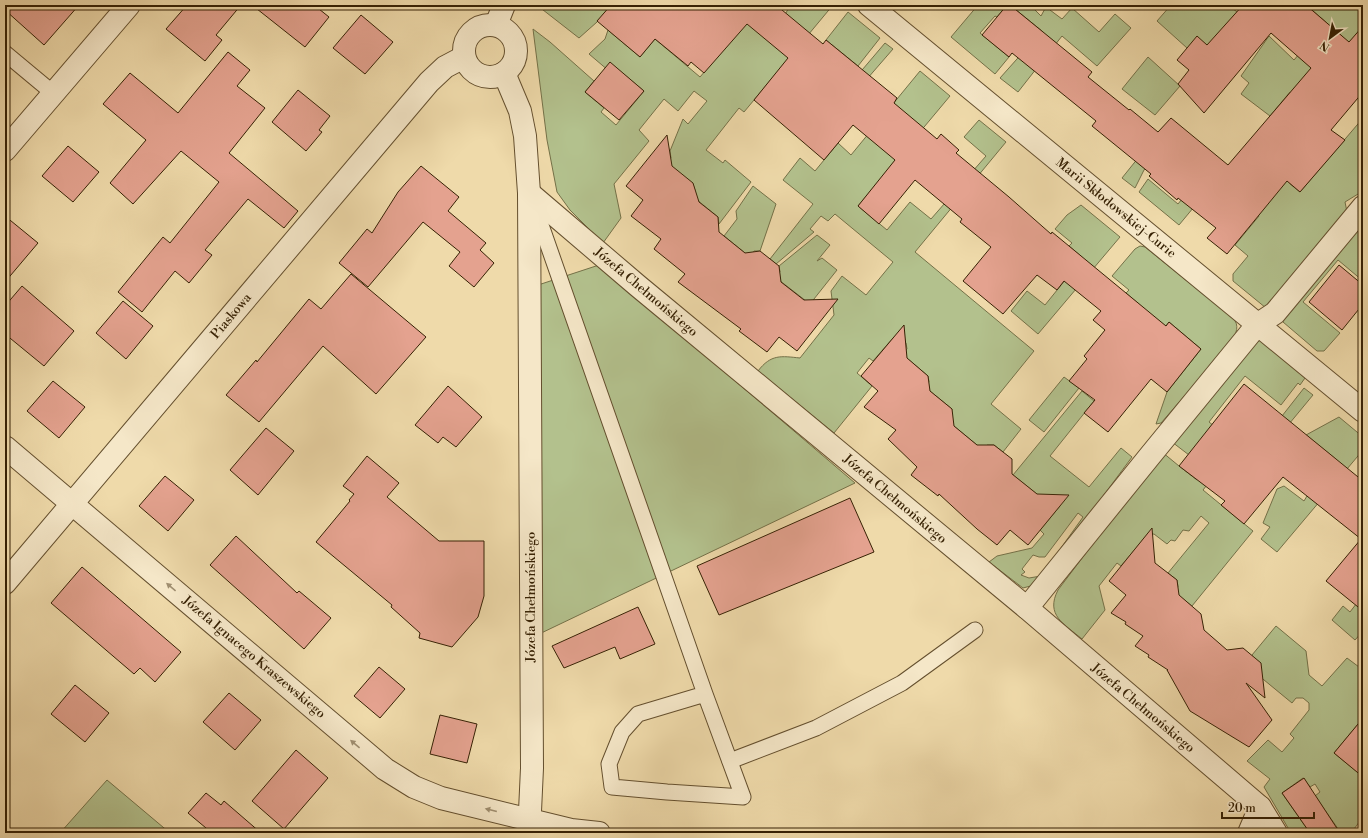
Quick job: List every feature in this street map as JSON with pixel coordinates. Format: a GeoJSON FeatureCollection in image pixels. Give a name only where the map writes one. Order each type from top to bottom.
{"type":"FeatureCollection","features":[{"type":"Feature","properties":{"kind":"street"},"geometry":{"type":"LineString","coordinates":[[5,150],[129,5]]}},
{"type":"Feature","properties":{"kind":"street"},"geometry":{"type":"LineString","coordinates":[[496,25],[504,5]]}},
{"type":"Feature","properties":{"kind":"street","name":"Marii Skłodowskiej-Curie"},"geometry":{"type":"LineString","coordinates":[[869,5],[1363,411]]}},
{"type":"Feature","properties":{"kind":"street"},"geometry":{"type":"LineString","coordinates":[[487,24],[496,25],[504,28],[510,34],[516,51],[515,59],[504,73],[497,76],[480,76],[472,71],[467,65],[463,48],[471,32],[478,27],[487,24]]}},
{"type":"Feature","properties":{"kind":"street","name":"Piaskowa"},"geometry":{"type":"LineString","coordinates":[[5,583],[428,82],[445,68],[464,57]]}},
{"type":"Feature","properties":{"kind":"street","name":"Józefa Chełmońskiego"},"geometry":{"type":"LineString","coordinates":[[504,73],[513,94],[525,136],[529,193],[532,768],[529,826]]}},
{"type":"Feature","properties":{"kind":"street","name":"Józefa Chełmońskiego"},"geometry":{"type":"LineString","coordinates":[[529,193],[628,278],[1027,608],[1260,807],[1276,833]]}},
{"type":"Feature","properties":{"kind":"street"},"geometry":{"type":"LineString","coordinates":[[1027,608],[1257,325],[1275,313],[1363,207]]}},
{"type":"Feature","properties":{"kind":"street","name":"Józefa Ignacego Kraszewskiego"},"geometry":{"type":"LineString","coordinates":[[5,447],[385,769],[414,787],[441,798],[529,826],[599,833]]}},
{"type":"Feature","properties":{"kind":"street"},"geometry":{"type":"LineString","coordinates":[[1250,833],[1260,807]]}},
{"type":"Feature","properties":{"kind":"lane"},"geometry":{"type":"LineString","coordinates":[[5,53],[53,93]]}},
{"type":"Feature","properties":{"kind":"lane"},"geometry":{"type":"LineString","coordinates":[[529,193],[705,694],[743,797],[612,787],[609,764],[622,732],[638,714],[705,694]]}},
{"type":"Feature","properties":{"kind":"lane"},"geometry":{"type":"LineString","coordinates":[[730,761],[816,728],[902,683],[975,630]]}},
{"type":"Feature","properties":{"kind":"green space"},"geometry":{"type":"Polygon","coordinates":[[[611,5],[597,22],[579,38],[538,6],[611,5]]]}},
{"type":"Feature","properties":{"kind":"green space"},"geometry":{"type":"Polygon","coordinates":[[[783,5],[833,5],[744,112],[739,108],[706,150],[723,163],[725,160],[751,182],[719,224],[718,217],[691,195],[695,190],[693,184],[667,163],[671,158],[670,151],[683,119],[688,124],[707,101],[694,91],[678,111],[664,99],[639,130],[649,141],[614,184],[621,218],[603,243],[570,210],[557,192],[547,140],[533,29],[594,81],[585,92],[604,108],[601,112],[616,125],[644,91],[614,66],[609,71],[589,54],[605,39],[608,30],[640,57],[655,39],[700,77],[746,23],[786,13],[788,9],[783,5]]]}},
{"type":"Feature","properties":{"kind":"green space"},"geometry":{"type":"Polygon","coordinates":[[[978,5],[1007,5],[980,33],[1009,57],[995,74],[951,37],[978,5]]]}},
{"type":"Feature","properties":{"kind":"green space"},"geometry":{"type":"Polygon","coordinates":[[[1010,5],[1030,5],[1041,16],[1047,5],[1051,5],[1053,7],[1050,10],[1062,19],[1072,8],[1099,32],[1115,14],[1131,28],[1097,66],[1062,36],[1018,92],[1000,78],[1042,31],[1010,5]]]}},
{"type":"Feature","properties":{"kind":"green space"},"geometry":{"type":"Polygon","coordinates":[[[1171,5],[1228,5],[1241,15],[1207,45],[1187,48],[1157,21],[1171,5]]]}},
{"type":"Feature","properties":{"kind":"green space"},"geometry":{"type":"Polygon","coordinates":[[[1306,5],[1363,5],[1363,50],[1321,118],[1290,92],[1270,116],[1241,94],[1249,83],[1241,76],[1269,36],[1294,60],[1326,22],[1306,5]]]}},
{"type":"Feature","properties":{"kind":"green space"},"geometry":{"type":"Polygon","coordinates":[[[848,12],[880,38],[858,66],[826,40],[848,12]]]}},
{"type":"Feature","properties":{"kind":"green space"},"geometry":{"type":"Polygon","coordinates":[[[885,43],[893,49],[847,102],[840,96],[885,43]]]}},
{"type":"Feature","properties":{"kind":"green space"},"geometry":{"type":"Polygon","coordinates":[[[1148,57],[1180,86],[1155,115],[1122,89],[1148,57]]]}},
{"type":"Feature","properties":{"kind":"green space"},"geometry":{"type":"Polygon","coordinates":[[[920,71],[950,96],[858,206],[887,230],[910,202],[931,219],[986,156],[964,137],[979,120],[1006,142],[915,252],[1034,351],[991,404],[1021,429],[1003,452],[994,445],[987,445],[983,450],[949,422],[952,409],[925,387],[929,382],[928,376],[902,354],[907,349],[906,343],[899,337],[893,338],[873,361],[869,358],[857,373],[872,386],[834,433],[758,371],[767,362],[777,357],[800,358],[834,315],[831,291],[842,276],[866,295],[893,262],[835,214],[828,221],[821,216],[810,229],[814,232],[776,264],[770,259],[813,204],[783,180],[800,158],[815,171],[838,143],[851,155],[920,71]]]}},
{"type":"Feature","properties":{"kind":"green space"},"geometry":{"type":"Polygon","coordinates":[[[1363,118],[1363,191],[1345,202],[1347,212],[1266,308],[1233,281],[1233,274],[1248,256],[1235,245],[1259,216],[1257,214],[1291,158],[1290,184],[1300,192],[1363,118]]]}},
{"type":"Feature","properties":{"kind":"green space"},"geometry":{"type":"Polygon","coordinates":[[[1159,132],[1170,140],[1144,170],[1135,188],[1122,178],[1159,132]]]}},
{"type":"Feature","properties":{"kind":"green space"},"geometry":{"type":"Polygon","coordinates":[[[1202,174],[1213,184],[1179,225],[1139,192],[1148,179],[1178,204],[1202,174]]]}},
{"type":"Feature","properties":{"kind":"green space"},"geometry":{"type":"Polygon","coordinates":[[[753,186],[776,204],[760,251],[754,251],[750,257],[724,236],[737,219],[736,211],[753,186]]]}},
{"type":"Feature","properties":{"kind":"green space"},"geometry":{"type":"Polygon","coordinates":[[[1081,205],[1120,237],[1038,334],[1011,311],[1027,291],[1045,305],[1083,258],[1069,246],[1072,243],[1055,229],[1067,215],[1081,205]]]}},
{"type":"Feature","properties":{"kind":"green space"},"geometry":{"type":"Polygon","coordinates":[[[1363,216],[1363,281],[1338,260],[1303,302],[1340,333],[1324,351],[1317,351],[1283,322],[1283,315],[1363,216]]]}},
{"type":"Feature","properties":{"kind":"green space"},"geometry":{"type":"Polygon","coordinates":[[[817,235],[830,245],[817,261],[822,258],[837,270],[810,304],[775,277],[780,272],[779,266],[817,235]]]}},
{"type":"Feature","properties":{"kind":"green space"},"geometry":{"type":"Polygon","coordinates":[[[1140,246],[1145,247],[1233,318],[1237,327],[1232,341],[1161,423],[1156,424],[1167,392],[1201,349],[1169,322],[1134,365],[1141,306],[1126,293],[1129,290],[1112,276],[1135,249],[1140,246]]]}},
{"type":"Feature","properties":{"kind":"green space"},"geometry":{"type":"Polygon","coordinates":[[[599,265],[855,483],[535,636],[532,287],[599,265]]]}},
{"type":"Feature","properties":{"kind":"green space"},"geometry":{"type":"Polygon","coordinates":[[[1260,340],[1305,378],[1300,385],[1298,383],[1281,405],[1245,376],[1209,422],[1244,450],[1231,454],[1203,490],[1253,531],[1192,606],[1174,592],[1178,587],[1177,580],[1168,573],[1209,523],[1201,516],[1189,531],[1183,530],[1175,541],[1171,540],[1167,544],[1154,534],[1147,535],[1121,566],[1117,563],[1099,586],[1105,610],[1082,639],[1063,623],[1055,613],[1054,606],[1058,590],[1162,452],[1197,480],[1206,468],[1172,442],[1256,342],[1260,340]]]}},
{"type":"Feature","properties":{"kind":"green space"},"geometry":{"type":"Polygon","coordinates":[[[1064,377],[1079,388],[1044,432],[1029,420],[1064,377]]]}},
{"type":"Feature","properties":{"kind":"green space"},"geometry":{"type":"Polygon","coordinates":[[[1304,388],[1313,395],[1246,476],[1282,416],[1304,388]]]}},
{"type":"Feature","properties":{"kind":"green space"},"geometry":{"type":"Polygon","coordinates":[[[1082,391],[1094,401],[1050,456],[1089,487],[1121,448],[1132,457],[1038,584],[1023,588],[989,562],[997,556],[1032,548],[1044,534],[1040,530],[1060,506],[1059,499],[1043,499],[1013,475],[1082,391]],[[1078,513],[1045,557],[1033,555],[1022,569],[1025,572],[1021,575],[1029,578],[1041,576],[1083,517],[1078,513]]]}},
{"type":"Feature","properties":{"kind":"green space"},"geometry":{"type":"Polygon","coordinates":[[[1339,417],[1363,437],[1363,450],[1277,552],[1261,539],[1270,527],[1263,523],[1277,489],[1284,486],[1304,501],[1337,460],[1306,435],[1339,417]]]}},
{"type":"Feature","properties":{"kind":"green space"},"geometry":{"type":"Polygon","coordinates":[[[1363,595],[1363,631],[1355,640],[1332,620],[1343,606],[1350,612],[1363,595]]]}},
{"type":"Feature","properties":{"kind":"green space"},"geometry":{"type":"Polygon","coordinates":[[[1276,626],[1306,651],[1309,675],[1322,686],[1347,658],[1363,670],[1363,726],[1359,723],[1334,753],[1361,775],[1363,774],[1363,817],[1351,833],[1341,833],[1315,796],[1320,792],[1315,784],[1310,787],[1303,778],[1282,793],[1310,833],[1291,833],[1264,787],[1270,779],[1247,761],[1268,740],[1282,752],[1294,738],[1290,734],[1309,710],[1309,703],[1303,698],[1296,698],[1292,703],[1258,675],[1252,655],[1276,626]]]}},
{"type":"Feature","properties":{"kind":"green space"},"geometry":{"type":"Polygon","coordinates":[[[107,780],[170,833],[60,833],[107,780]]]}},
{"type":"Feature","properties":{"kind":"building"},"geometry":{"type":"Polygon","coordinates":[[[5,5],[79,5],[44,45],[5,10],[5,5]]]}},
{"type":"Feature","properties":{"kind":"building"},"geometry":{"type":"Polygon","coordinates":[[[187,5],[241,5],[216,35],[222,40],[205,61],[166,29],[187,5]]]}},
{"type":"Feature","properties":{"kind":"building"},"geometry":{"type":"Polygon","coordinates":[[[252,5],[314,5],[329,17],[305,47],[252,5]]]}},
{"type":"Feature","properties":{"kind":"building"},"geometry":{"type":"Polygon","coordinates":[[[611,5],[776,5],[823,44],[826,40],[897,98],[894,103],[937,139],[941,134],[959,150],[956,153],[1051,234],[1052,232],[1166,326],[1169,322],[1201,349],[1167,392],[1151,379],[1108,432],[1084,413],[1095,400],[1069,381],[1087,359],[1084,356],[1105,330],[1093,320],[1101,311],[1064,281],[1057,290],[1037,275],[1003,314],[963,281],[991,247],[960,222],[962,219],[915,180],[879,224],[858,206],[895,160],[853,125],[824,160],[754,100],[788,58],[747,24],[704,73],[691,62],[688,66],[655,39],[640,57],[597,21],[611,5]]]}},
{"type":"Feature","properties":{"kind":"building"},"geometry":{"type":"Polygon","coordinates":[[[1007,5],[1010,5],[1092,72],[1088,77],[1158,132],[1171,118],[1228,165],[1311,68],[1271,33],[1204,113],[1178,84],[1189,70],[1177,60],[1197,36],[1207,45],[1243,5],[1306,5],[1349,42],[1363,26],[1363,92],[1331,130],[1345,140],[1300,192],[1287,181],[1227,254],[1207,238],[1216,228],[1178,198],[1177,200],[1149,176],[1151,174],[1092,126],[1096,121],[1012,53],[1009,57],[982,35],[1007,5]]]}},
{"type":"Feature","properties":{"kind":"building"},"geometry":{"type":"Polygon","coordinates":[[[361,15],[393,42],[365,74],[333,48],[361,15]]]}},
{"type":"Feature","properties":{"kind":"building"},"geometry":{"type":"Polygon","coordinates":[[[228,52],[250,70],[237,86],[265,108],[229,153],[298,211],[284,228],[248,199],[205,250],[212,255],[189,283],[175,271],[142,312],[118,292],[163,237],[170,243],[219,182],[181,151],[133,204],[110,183],[146,140],[103,104],[130,73],[178,113],[228,52]]]}},
{"type":"Feature","properties":{"kind":"building"},"geometry":{"type":"Polygon","coordinates":[[[610,62],[644,91],[619,120],[585,92],[610,62]]]}},
{"type":"Feature","properties":{"kind":"building"},"geometry":{"type":"Polygon","coordinates":[[[298,90],[330,116],[319,130],[322,132],[306,151],[272,122],[298,90]]]}},
{"type":"Feature","properties":{"kind":"building"},"geometry":{"type":"Polygon","coordinates":[[[667,135],[672,166],[693,183],[699,202],[718,217],[719,232],[745,253],[760,251],[779,266],[781,282],[804,300],[838,299],[797,351],[779,337],[767,352],[739,331],[741,329],[678,282],[685,274],[654,249],[661,239],[631,216],[643,200],[626,186],[667,135]]]}},
{"type":"Feature","properties":{"kind":"building"},"geometry":{"type":"Polygon","coordinates":[[[68,146],[99,172],[73,202],[42,176],[68,146]]]}},
{"type":"Feature","properties":{"kind":"building"},"geometry":{"type":"Polygon","coordinates":[[[421,166],[459,197],[448,211],[486,243],[480,250],[494,263],[474,287],[449,266],[460,252],[423,222],[368,287],[339,263],[367,229],[372,233],[398,192],[421,166]]]}},
{"type":"Feature","properties":{"kind":"building"},"geometry":{"type":"Polygon","coordinates":[[[5,216],[38,243],[5,282],[5,216]]]}},
{"type":"Feature","properties":{"kind":"building"},"geometry":{"type":"Polygon","coordinates":[[[1339,265],[1363,285],[1363,304],[1342,330],[1309,302],[1339,265]]]}},
{"type":"Feature","properties":{"kind":"building"},"geometry":{"type":"Polygon","coordinates":[[[351,274],[426,337],[376,394],[323,346],[259,422],[226,395],[256,360],[257,362],[309,299],[321,309],[351,274]]]}},
{"type":"Feature","properties":{"kind":"building"},"geometry":{"type":"Polygon","coordinates":[[[22,286],[74,331],[44,366],[5,334],[5,306],[22,286]]]}},
{"type":"Feature","properties":{"kind":"building"},"geometry":{"type":"Polygon","coordinates":[[[123,301],[153,326],[126,359],[96,333],[123,301]]]}},
{"type":"Feature","properties":{"kind":"building"},"geometry":{"type":"Polygon","coordinates":[[[904,325],[907,358],[928,376],[930,391],[952,409],[954,426],[977,445],[994,445],[1012,459],[1012,474],[1037,494],[1069,495],[1028,545],[1010,530],[997,545],[939,494],[938,496],[911,475],[917,467],[888,439],[896,430],[864,407],[878,391],[861,376],[904,325]]]}},
{"type":"Feature","properties":{"kind":"building"},"geometry":{"type":"Polygon","coordinates":[[[53,381],[85,407],[59,438],[27,411],[53,381]]]}},
{"type":"Feature","properties":{"kind":"building"},"geometry":{"type":"Polygon","coordinates":[[[1244,384],[1363,481],[1363,611],[1326,581],[1361,539],[1283,477],[1244,524],[1221,505],[1225,501],[1179,466],[1244,384]]]}},
{"type":"Feature","properties":{"kind":"building"},"geometry":{"type":"Polygon","coordinates":[[[448,386],[482,417],[456,447],[443,437],[438,443],[415,425],[448,386]]]}},
{"type":"Feature","properties":{"kind":"building"},"geometry":{"type":"Polygon","coordinates":[[[266,428],[294,451],[258,495],[230,470],[266,428]]]}},
{"type":"Feature","properties":{"kind":"building"},"geometry":{"type":"Polygon","coordinates":[[[367,456],[399,483],[387,497],[439,541],[484,541],[484,596],[478,617],[452,647],[419,638],[420,633],[391,607],[392,605],[316,542],[350,501],[349,500],[354,494],[343,486],[367,456]]]}},
{"type":"Feature","properties":{"kind":"building"},"geometry":{"type":"Polygon","coordinates":[[[165,476],[194,500],[168,531],[139,506],[165,476]]]}},
{"type":"Feature","properties":{"kind":"building"},"geometry":{"type":"Polygon","coordinates":[[[850,498],[874,552],[719,615],[697,566],[850,498]]]}},
{"type":"Feature","properties":{"kind":"building"},"geometry":{"type":"Polygon","coordinates":[[[1152,528],[1155,563],[1177,580],[1179,595],[1201,614],[1204,630],[1227,650],[1243,648],[1261,663],[1265,698],[1246,683],[1272,720],[1249,747],[1190,711],[1168,670],[1148,657],[1149,655],[1135,646],[1143,636],[1125,624],[1126,622],[1111,613],[1126,595],[1109,581],[1152,528]]]}},
{"type":"Feature","properties":{"kind":"building"},"geometry":{"type":"Polygon","coordinates":[[[236,536],[297,593],[299,591],[331,618],[304,649],[210,565],[236,536]]]}},
{"type":"Feature","properties":{"kind":"building"},"geometry":{"type":"Polygon","coordinates":[[[82,567],[181,652],[155,682],[140,668],[134,674],[51,603],[82,567]]]}},
{"type":"Feature","properties":{"kind":"building"},"geometry":{"type":"Polygon","coordinates":[[[638,607],[655,644],[620,659],[615,647],[564,668],[552,646],[638,607]]]}},
{"type":"Feature","properties":{"kind":"building"},"geometry":{"type":"Polygon","coordinates":[[[379,667],[405,689],[380,718],[354,696],[379,667]]]}},
{"type":"Feature","properties":{"kind":"building"},"geometry":{"type":"Polygon","coordinates":[[[75,685],[109,713],[85,742],[51,714],[75,685]]]}},
{"type":"Feature","properties":{"kind":"building"},"geometry":{"type":"Polygon","coordinates":[[[229,693],[261,720],[235,750],[203,722],[229,693]]]}},
{"type":"Feature","properties":{"kind":"building"},"geometry":{"type":"Polygon","coordinates":[[[440,715],[477,724],[467,763],[430,754],[440,715]]]}},
{"type":"Feature","properties":{"kind":"building"},"geometry":{"type":"Polygon","coordinates":[[[1363,718],[1363,777],[1334,753],[1363,718]]]}},
{"type":"Feature","properties":{"kind":"building"},"geometry":{"type":"Polygon","coordinates":[[[296,750],[328,778],[284,829],[252,801],[296,750]]]}},
{"type":"Feature","properties":{"kind":"building"},"geometry":{"type":"Polygon","coordinates":[[[1304,778],[1340,833],[1310,833],[1282,793],[1304,778]]]}},
{"type":"Feature","properties":{"kind":"building"},"geometry":{"type":"Polygon","coordinates":[[[206,793],[221,805],[224,801],[261,833],[212,833],[188,813],[206,793]]]}}]}
